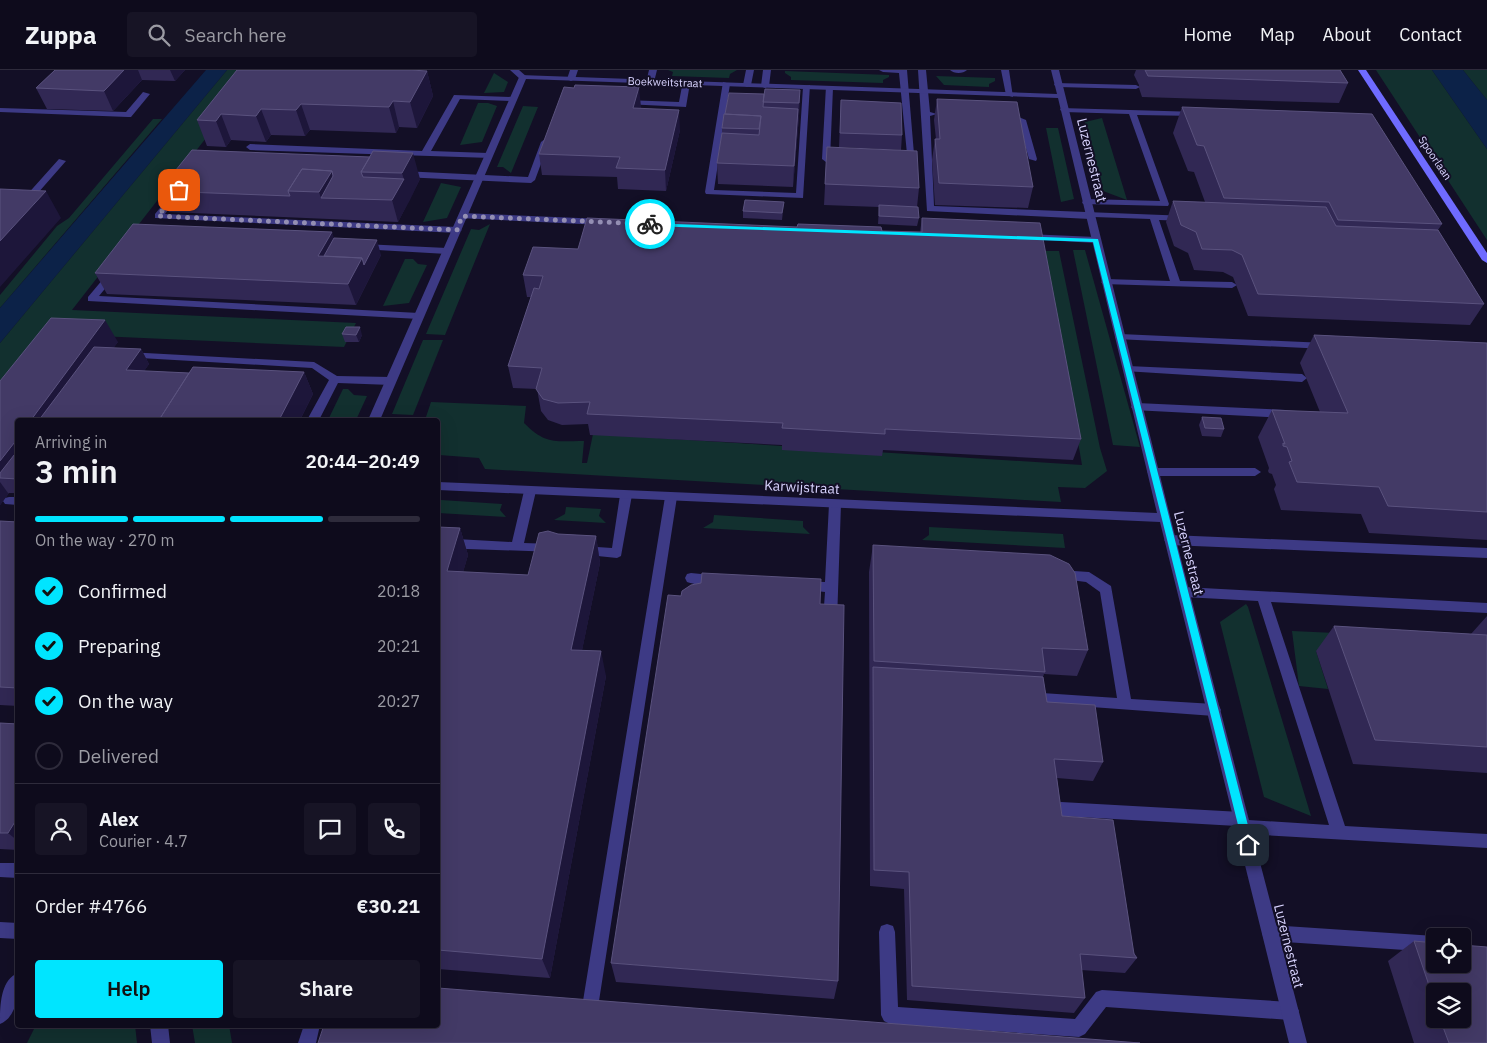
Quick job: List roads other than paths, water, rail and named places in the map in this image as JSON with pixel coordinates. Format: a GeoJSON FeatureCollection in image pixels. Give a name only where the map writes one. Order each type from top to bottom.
{"type":"FeatureCollection","features":[{"type":"Feature","properties":{"kind":"main road","name":"Spoorlaan"},"geometry":{"type":"LineString","coordinates":[[1362,70],[1487,260]]}},
{"type":"Feature","properties":{"kind":"street"},"geometry":{"type":"LineString","coordinates":[[375,418],[523,77],[514,70]]}},
{"type":"Feature","properties":{"kind":"street"},"geometry":{"type":"LineString","coordinates":[[650,82],[653,70]]}},
{"type":"Feature","properties":{"kind":"street"},"geometry":{"type":"LineString","coordinates":[[748,85],[750,70]]}},
{"type":"Feature","properties":{"kind":"street"},"geometry":{"type":"LineString","coordinates":[[765,86],[767,70]]}},
{"type":"Feature","properties":{"kind":"street"},"geometry":{"type":"LineString","coordinates":[[883,70],[903,70],[912,164]]}},
{"type":"Feature","properties":{"kind":"street"},"geometry":{"type":"LineString","coordinates":[[922,70],[930,210],[1088,211],[1198,219]]}},
{"type":"Feature","properties":{"kind":"street"},"geometry":{"type":"LineString","coordinates":[[954,70],[963,70]]}},
{"type":"Feature","properties":{"kind":"street"},"geometry":{"type":"LineString","coordinates":[[1005,70],[1010,94]]}},
{"type":"Feature","properties":{"kind":"street","name":"Luzernestraat"},"geometry":{"type":"LineString","coordinates":[[1055,70],[1153,472],[1298,1043]]}},
{"type":"Feature","properties":{"kind":"street","name":"Boekweitstraat"},"geometry":{"type":"LineString","coordinates":[[523,77],[572,74],[650,82],[1010,94],[1136,88]]}},
{"type":"Feature","properties":{"kind":"street"},"geometry":{"type":"LineString","coordinates":[[616,102],[683,105],[686,83]]}},
{"type":"Feature","properties":{"kind":"street"},"geometry":{"type":"LineString","coordinates":[[726,84],[727,108],[709,192],[800,196],[801,112],[807,87]]}},
{"type":"Feature","properties":{"kind":"street"},"geometry":{"type":"LineString","coordinates":[[826,159],[829,88]]}},
{"type":"Feature","properties":{"kind":"street"},"geometry":{"type":"LineString","coordinates":[[0,110],[128,115],[146,94]]}},
{"type":"Feature","properties":{"kind":"street"},"geometry":{"type":"LineString","coordinates":[[425,154],[457,97],[513,99]]}},
{"type":"Feature","properties":{"kind":"street"},"geometry":{"type":"LineString","coordinates":[[1064,110],[1209,115]]}},
{"type":"Feature","properties":{"kind":"street"},"geometry":{"type":"LineString","coordinates":[[1088,211],[1165,204],[1132,112]]}},
{"type":"Feature","properties":{"kind":"street"},"geometry":{"type":"LineString","coordinates":[[926,114],[945,114]]}},
{"type":"Feature","properties":{"kind":"street"},"geometry":{"type":"LineString","coordinates":[[1001,115],[1011,116],[1023,122],[1033,159]]}},
{"type":"Feature","properties":{"kind":"street"},"geometry":{"type":"LineString","coordinates":[[392,174],[531,180],[548,133]]}},
{"type":"Feature","properties":{"kind":"street"},"geometry":{"type":"LineString","coordinates":[[250,147],[488,156]]}},
{"type":"Feature","properties":{"kind":"street"},"geometry":{"type":"LineString","coordinates":[[0,199],[27,200],[62,160]]}},
{"type":"Feature","properties":{"kind":"street"},"geometry":{"type":"LineString","coordinates":[[182,187],[158,216],[457,230]]}},
{"type":"Feature","properties":{"kind":"street"},"geometry":{"type":"LineString","coordinates":[[462,216],[614,223]]}},
{"type":"Feature","properties":{"kind":"street"},"geometry":{"type":"LineString","coordinates":[[1154,217],[1176,284]]}},
{"type":"Feature","properties":{"kind":"street"},"geometry":{"type":"LineString","coordinates":[[1018,237],[1096,240]]}},
{"type":"Feature","properties":{"kind":"street"},"geometry":{"type":"LineString","coordinates":[[349,246],[448,251]]}},
{"type":"Feature","properties":{"kind":"street"},"geometry":{"type":"LineString","coordinates":[[117,268],[92,299],[419,316]]}},
{"type":"Feature","properties":{"kind":"street"},"geometry":{"type":"LineString","coordinates":[[1106,282],[1232,285]]}},
{"type":"Feature","properties":{"kind":"street"},"geometry":{"type":"LineString","coordinates":[[1120,337],[1342,347]]}},
{"type":"Feature","properties":{"kind":"street"},"geometry":{"type":"LineString","coordinates":[[115,355],[314,365],[335,379],[391,381]]}},
{"type":"Feature","properties":{"kind":"street"},"geometry":{"type":"LineString","coordinates":[[1128,369],[1302,378]]}},
{"type":"Feature","properties":{"kind":"street"},"geometry":{"type":"LineString","coordinates":[[314,418],[335,379]]}},
{"type":"Feature","properties":{"kind":"street"},"geometry":{"type":"LineString","coordinates":[[1137,407],[1296,414]]}},
{"type":"Feature","properties":{"kind":"street"},"geometry":{"type":"LineString","coordinates":[[1153,472],[1255,472]]}},
{"type":"Feature","properties":{"kind":"street","name":"Karwijstraat"},"geometry":{"type":"LineString","coordinates":[[440,486],[1165,518]]}},
{"type":"Feature","properties":{"kind":"street"},"geometry":{"type":"LineString","coordinates":[[517,547],[530,491]]}},
{"type":"Feature","properties":{"kind":"street"},"geometry":{"type":"LineString","coordinates":[[440,542],[617,553],[626,494]]}},
{"type":"Feature","properties":{"kind":"street"},"geometry":{"type":"LineString","coordinates":[[592,1001],[671,497]]}},
{"type":"Feature","properties":{"kind":"street"},"geometry":{"type":"LineString","coordinates":[[830,626],[835,504]]}},
{"type":"Feature","properties":{"kind":"street"},"geometry":{"type":"LineString","coordinates":[[1170,540],[1487,553]]}},
{"type":"Feature","properties":{"kind":"street"},"geometry":{"type":"LineString","coordinates":[[1050,575],[1090,577],[1106,590],[1125,704]]}},
{"type":"Feature","properties":{"kind":"street"},"geometry":{"type":"LineString","coordinates":[[691,578],[729,581]]}},
{"type":"Feature","properties":{"kind":"street"},"geometry":{"type":"LineString","coordinates":[[794,584],[832,587]]}},
{"type":"Feature","properties":{"kind":"street"},"geometry":{"type":"LineString","coordinates":[[1184,592],[1487,608]]}},
{"type":"Feature","properties":{"kind":"street"},"geometry":{"type":"LineString","coordinates":[[1263,596],[1339,832]]}},
{"type":"Feature","properties":{"kind":"street"},"geometry":{"type":"LineString","coordinates":[[1042,699],[1214,710]]}},
{"type":"Feature","properties":{"kind":"street"},"geometry":{"type":"LineString","coordinates":[[1061,810],[1339,832],[1487,840]]}},
{"type":"Feature","properties":{"kind":"street"},"geometry":{"type":"LineString","coordinates":[[0,870],[15,871]]}},
{"type":"Feature","properties":{"kind":"street"},"geometry":{"type":"LineString","coordinates":[[0,930],[15,931]]}},
{"type":"Feature","properties":{"kind":"street"},"geometry":{"type":"LineString","coordinates":[[887,932],[890,1015],[1079,1028],[1102,998],[1290,1011]]}},
{"type":"Feature","properties":{"kind":"street"},"geometry":{"type":"LineString","coordinates":[[1270,933],[1426,943]]}},
{"type":"Feature","properties":{"kind":"street"},"geometry":{"type":"LineString","coordinates":[[0,1015],[15,987]]}},
{"type":"Feature","properties":{"kind":"street"},"geometry":{"type":"LineString","coordinates":[[158,1028],[161,1043]]}},
{"type":"Feature","properties":{"kind":"street"},"geometry":{"type":"LineString","coordinates":[[307,1043],[311,1028]]}},
{"type":"Feature","properties":{"kind":"water"},"geometry":{"type":"Polygon","coordinates":[[[206,70],[227,70],[0,343],[0,308],[206,70]]]}},
{"type":"Feature","properties":{"kind":"water"},"geometry":{"type":"Polygon","coordinates":[[[1432,70],[1463,70],[1487,100],[1487,149],[1432,70]]]}}]}
